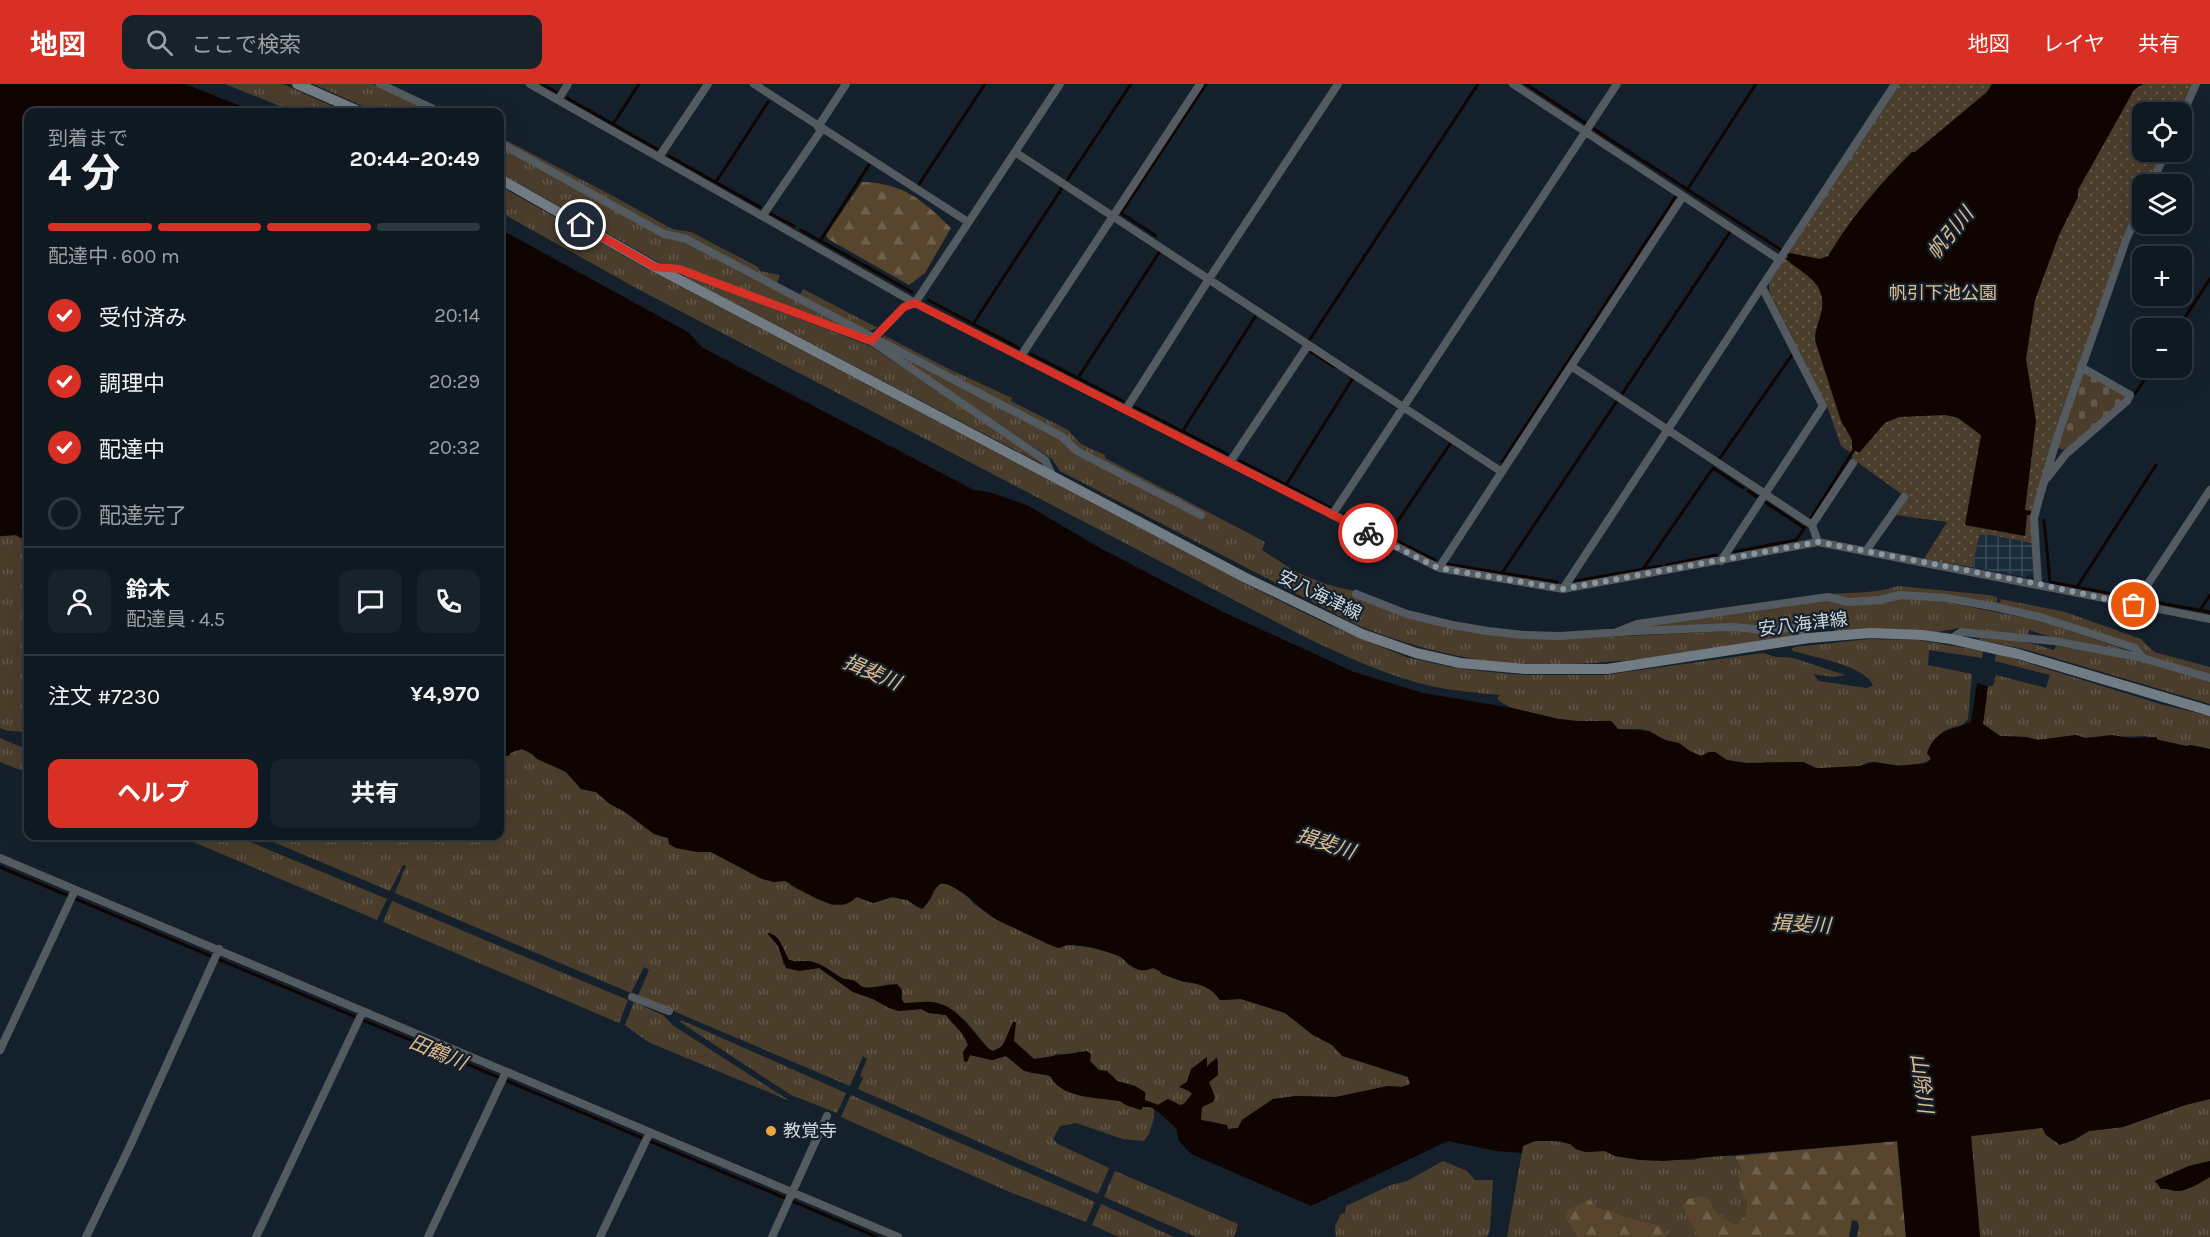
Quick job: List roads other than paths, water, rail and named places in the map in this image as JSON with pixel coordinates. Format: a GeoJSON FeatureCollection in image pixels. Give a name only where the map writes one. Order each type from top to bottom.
{"type":"FeatureCollection","features":[{"type":"Feature","properties":{"kind":"main road"},"geometry":{"type":"LineString","coordinates":[[297,84],[352,108]]}},
{"type":"Feature","properties":{"kind":"main road","name":"安八海津線"},"geometry":{"type":"LineString","coordinates":[[504,181],[655,267],[1244,577],[1362,634],[1416,653],[1449,661],[1525,669],[1607,669],[1809,638],[1870,633],[1923,635],[2018,654],[2210,711]]}},
{"type":"Feature","properties":{"kind":"street"},"geometry":{"type":"LineString","coordinates":[[380,84],[431,108]]}},
{"type":"Feature","properties":{"kind":"street"},"geometry":{"type":"LineString","coordinates":[[530,84],[915,303],[1438,568],[1563,589],[1818,542],[2210,619]]}},
{"type":"Feature","properties":{"kind":"street"},"geometry":{"type":"LineString","coordinates":[[558,100],[568,84]]}},
{"type":"Feature","properties":{"kind":"street"},"geometry":{"type":"LineString","coordinates":[[659,157],[708,84]]}},
{"type":"Feature","properties":{"kind":"street"},"geometry":{"type":"LineString","coordinates":[[754,84],[968,222]]}},
{"type":"Feature","properties":{"kind":"street"},"geometry":{"type":"LineString","coordinates":[[763,215],[846,84]]}},
{"type":"Feature","properties":{"kind":"street"},"geometry":{"type":"LineString","coordinates":[[873,339],[904,307],[915,303],[1060,84]]}},
{"type":"Feature","properties":{"kind":"street"},"geometry":{"type":"LineString","coordinates":[[1021,356],[1200,84]]}},
{"type":"Feature","properties":{"kind":"street"},"geometry":{"type":"LineString","coordinates":[[1126,410],[1209,279],[1338,84]]}},
{"type":"Feature","properties":{"kind":"street"},"geometry":{"type":"LineString","coordinates":[[1513,84],[1780,259]]}},
{"type":"Feature","properties":{"kind":"street"},"geometry":{"type":"LineString","coordinates":[[1332,515],[1405,408],[1617,84]]}},
{"type":"Feature","properties":{"kind":"street"},"geometry":{"type":"LineString","coordinates":[[1563,589],[1895,84]]}},
{"type":"Feature","properties":{"kind":"street"},"geometry":{"type":"LineString","coordinates":[[2188,102],[2196,84]]}},
{"type":"Feature","properties":{"kind":"street"},"geometry":{"type":"LineString","coordinates":[[504,145],[664,234],[686,239],[1061,436],[1077,451],[1201,515]]}},
{"type":"Feature","properties":{"kind":"street"},"geometry":{"type":"LineString","coordinates":[[1015,152],[1502,472]]}},
{"type":"Feature","properties":{"kind":"street"},"geometry":{"type":"LineString","coordinates":[[1438,568],[1683,196]]}},
{"type":"Feature","properties":{"kind":"street"},"geometry":{"type":"LineString","coordinates":[[2038,584],[2034,518],[2081,366],[2132,226]]}},
{"type":"Feature","properties":{"kind":"street"},"geometry":{"type":"LineString","coordinates":[[655,267],[679,269],[873,339],[1045,460],[1052,475]]}},
{"type":"Feature","properties":{"kind":"street"},"geometry":{"type":"LineString","coordinates":[[1721,561],[1823,406],[1762,287]]}},
{"type":"Feature","properties":{"kind":"street"},"geometry":{"type":"LineString","coordinates":[[1230,462],[1308,345]]}},
{"type":"Feature","properties":{"kind":"street"},"geometry":{"type":"LineString","coordinates":[[1571,366],[1812,525],[1818,542]]}},
{"type":"Feature","properties":{"kind":"street"},"geometry":{"type":"LineString","coordinates":[[2044,481],[2066,454],[2127,401],[2130,395],[2081,366]]}},
{"type":"Feature","properties":{"kind":"street"},"geometry":{"type":"LineString","coordinates":[[1812,525],[1853,463]]}},
{"type":"Feature","properties":{"kind":"street"},"geometry":{"type":"LineString","coordinates":[[2134,605],[2210,490]]}},
{"type":"Feature","properties":{"kind":"street"},"geometry":{"type":"LineString","coordinates":[[1866,551],[1904,497]]}},
{"type":"Feature","properties":{"kind":"street"},"geometry":{"type":"LineString","coordinates":[[1356,594],[1407,614],[1488,632],[1560,636],[1612,634],[1636,630],[1797,628],[1809,638]]}},
{"type":"Feature","properties":{"kind":"street"},"geometry":{"type":"LineString","coordinates":[[1612,634],[1637,624],[1828,597],[1848,602],[1880,600],[1900,594],[1947,598],[2043,618],[2135,648],[2144,659]]}},
{"type":"Feature","properties":{"kind":"street"},"geometry":{"type":"LineString","coordinates":[[1951,639],[1961,632],[2054,641],[2144,659],[2210,678]]}},
{"type":"Feature","properties":{"kind":"street"},"geometry":{"type":"LineString","coordinates":[[0,858],[898,1237]]}},
{"type":"Feature","properties":{"kind":"street"},"geometry":{"type":"LineString","coordinates":[[0,1050],[75,891]]}},
{"type":"Feature","properties":{"kind":"street"},"geometry":{"type":"LineString","coordinates":[[86,1237],[135,1136],[219,951]]}},
{"type":"Feature","properties":{"kind":"street"},"geometry":{"type":"LineString","coordinates":[[632,997],[669,1011]]}},
{"type":"Feature","properties":{"kind":"street"},"geometry":{"type":"LineString","coordinates":[[256,1237],[363,1012]]}},
{"type":"Feature","properties":{"kind":"street"},"geometry":{"type":"LineString","coordinates":[[428,1237],[505,1073]]}},
{"type":"Feature","properties":{"kind":"street"},"geometry":{"type":"LineString","coordinates":[[772,1237],[827,1116]]}},
{"type":"Feature","properties":{"kind":"street"},"geometry":{"type":"LineString","coordinates":[[600,1237],[649,1133]]}},
{"type":"Feature","properties":{"kind":"water"},"geometry":{"type":"Polygon","coordinates":[[[0,84],[185,84],[246,108],[24,108],[24,540],[16,535],[0,536],[0,84]]]}},
{"type":"Feature","properties":{"kind":"water","name":"帆引下池公園"},"geometry":{"type":"Polygon","coordinates":[[[1992,84],[2143,84],[2134,90],[2078,190],[2078,197],[2059,235],[2035,300],[2026,359],[2036,421],[2025,510],[2031,511],[2030,515],[2027,515],[2025,536],[1965,525],[1981,435],[1958,418],[1945,415],[1899,417],[1885,423],[1859,453],[1852,448],[1852,440],[1841,421],[1815,340],[1822,307],[1820,291],[1811,279],[1786,259],[1790,253],[1820,259],[1828,256],[1877,189],[1912,152],[1915,152],[1987,92],[1992,84]]]}},
{"type":"Feature","properties":{"kind":"water"},"geometry":{"type":"Polygon","coordinates":[[[504,231],[688,332],[703,348],[974,490],[989,492],[1027,505],[1100,548],[1221,611],[1354,672],[1423,693],[1512,708],[1559,719],[1611,721],[1618,729],[1649,731],[1665,740],[1679,743],[1701,756],[1715,752],[1727,760],[1747,763],[1803,762],[1816,768],[1823,768],[1860,766],[1874,762],[1898,766],[1927,763],[1931,759],[1927,753],[1939,735],[1971,722],[1977,683],[1988,686],[1983,724],[2000,736],[2038,740],[2076,735],[2085,738],[2112,735],[2130,738],[2156,737],[2158,740],[2210,749],[2210,1099],[2185,1105],[2123,1127],[2089,1131],[2060,1145],[2046,1135],[2042,1128],[1971,1136],[1980,1237],[1906,1237],[1897,1141],[1664,1161],[1615,1156],[1605,1151],[1585,1152],[1560,1141],[1535,1141],[1523,1146],[1522,1153],[1496,1151],[1448,1141],[1311,1206],[1191,1154],[1179,1141],[1176,1128],[1151,1107],[1143,1107],[1141,1110],[1120,1101],[1071,1093],[1062,1089],[1050,1076],[1024,1071],[1006,1056],[992,1060],[970,1055],[967,1062],[964,1061],[963,1052],[968,1045],[961,1032],[946,1015],[929,1013],[921,1009],[899,1011],[853,992],[819,968],[799,971],[786,968],[778,946],[767,933],[779,939],[789,960],[816,963],[841,978],[852,980],[866,988],[897,984],[902,990],[901,998],[904,1003],[932,1002],[950,1008],[993,1051],[1001,1047],[1013,1022],[1016,1022],[1014,1041],[1034,1059],[1087,1051],[1091,1054],[1090,1061],[1099,1070],[1107,1071],[1117,1081],[1135,1086],[1145,1092],[1145,1100],[1158,1105],[1168,1099],[1180,1105],[1184,1104],[1192,1094],[1179,1087],[1187,1082],[1191,1069],[1207,1057],[1207,1067],[1217,1057],[1218,1075],[1209,1082],[1215,1097],[1213,1102],[1202,1107],[1201,1120],[1227,1125],[1228,1129],[1238,1128],[1242,1120],[1273,1099],[1296,1096],[1336,1097],[1388,1086],[1402,1087],[1410,1084],[1408,1077],[1342,1056],[1332,1045],[1313,1035],[1285,1013],[1241,999],[1220,1000],[1205,987],[1177,980],[1153,968],[1136,969],[1117,955],[1105,951],[1079,945],[1056,947],[999,921],[950,885],[942,883],[938,886],[922,909],[907,900],[892,897],[873,903],[857,897],[843,905],[826,902],[785,881],[774,882],[762,879],[711,852],[676,848],[669,844],[668,838],[654,834],[596,792],[581,789],[566,772],[537,759],[522,749],[508,756],[504,756],[504,231]]]}},
{"type":"Feature","properties":{"kind":"water"},"geometry":{"type":"Polygon","coordinates":[[[2210,1161],[2210,1177],[2189,1188],[2180,1191],[2161,1189],[2155,1181],[2189,1166],[2210,1161]]]}},
{"type":"Feature","properties":{"kind":"waterway"},"geometry":{"type":"LineString","coordinates":[[542,84],[556,92]]}},
{"type":"Feature","properties":{"kind":"waterway"},"geometry":{"type":"LineString","coordinates":[[613,124],[639,84]]}},
{"type":"Feature","properties":{"kind":"waterway"},"geometry":{"type":"LineString","coordinates":[[918,186],[985,84]]}},
{"type":"Feature","properties":{"kind":"waterway"},"geometry":{"type":"LineString","coordinates":[[1068,179],[1131,84]]}},
{"type":"Feature","properties":{"kind":"waterway"},"geometry":{"type":"LineString","coordinates":[[1156,236],[1121,213],[1206,84]]}},
{"type":"Feature","properties":{"kind":"waterway"},"geometry":{"type":"LineString","coordinates":[[1310,339],[1478,84]]}},
{"type":"Feature","properties":{"kind":"waterway"},"geometry":{"type":"LineString","coordinates":[[1526,84],[1587,124]]}},
{"type":"Feature","properties":{"kind":"waterway"},"geometry":{"type":"LineString","coordinates":[[1687,190],[1756,84]]}},
{"type":"Feature","properties":{"kind":"waterway"},"geometry":{"type":"LineString","coordinates":[[567,98],[657,149]]}},
{"type":"Feature","properties":{"kind":"waterway"},"geometry":{"type":"LineString","coordinates":[[716,182],[768,102]]}},
{"type":"Feature","properties":{"kind":"waterway"},"geometry":{"type":"LineString","coordinates":[[1594,129],[1792,257]]}},
{"type":"Feature","properties":{"kind":"waterway"},"geometry":{"type":"LineString","coordinates":[[669,156],[760,207]]}},
{"type":"Feature","properties":{"kind":"waterway"},"geometry":{"type":"LineString","coordinates":[[820,241],[869,165]]}},
{"type":"Feature","properties":{"kind":"waterway"},"geometry":{"type":"LineString","coordinates":[[973,324],[1062,188]]}},
{"type":"Feature","properties":{"kind":"waterway"},"geometry":{"type":"LineString","coordinates":[[1502,462],[1676,196]]}},
{"type":"Feature","properties":{"kind":"waterway"},"geometry":{"type":"LineString","coordinates":[[771,214],[794,226]]}},
{"type":"Feature","properties":{"kind":"waterway"},"geometry":{"type":"LineString","coordinates":[[801,230],[912,292]]}},
{"type":"Feature","properties":{"kind":"waterway"},"geometry":{"type":"LineString","coordinates":[[1622,394],[1730,232]]}},
{"type":"Feature","properties":{"kind":"waterway"},"geometry":{"type":"LineString","coordinates":[[1078,378],[1160,251]]}},
{"type":"Feature","properties":{"kind":"waterway"},"geometry":{"type":"LineString","coordinates":[[2185,318],[2210,279]]}},
{"type":"Feature","properties":{"kind":"waterway"},"geometry":{"type":"LineString","coordinates":[[928,300],[1019,348]]}},
{"type":"Feature","properties":{"kind":"waterway"},"geometry":{"type":"LineString","coordinates":[[1182,432],[1255,317]]}},
{"type":"Feature","properties":{"kind":"waterway"},"geometry":{"type":"LineString","coordinates":[[1311,352],[1335,367]]}},
{"type":"Feature","properties":{"kind":"waterway"},"geometry":{"type":"LineString","coordinates":[[1031,354],[1123,401]]}},
{"type":"Feature","properties":{"kind":"waterway"},"geometry":{"type":"LineString","coordinates":[[1720,458],[1792,355]]}},
{"type":"Feature","properties":{"kind":"waterway"},"geometry":{"type":"LineString","coordinates":[[1286,485],[1353,378]]}},
{"type":"Feature","properties":{"kind":"waterway"},"geometry":{"type":"LineString","coordinates":[[2135,394],[2145,378]]}},
{"type":"Feature","properties":{"kind":"waterway"},"geometry":{"type":"LineString","coordinates":[[1502,573],[1617,401]]}},
{"type":"Feature","properties":{"kind":"waterway"},"geometry":{"type":"LineString","coordinates":[[1135,407],[1227,454]]}},
{"type":"Feature","properties":{"kind":"waterway"},"geometry":{"type":"LineString","coordinates":[[1387,537],[1450,444]]}},
{"type":"Feature","properties":{"kind":"waterway"},"geometry":{"type":"LineString","coordinates":[[1811,518],[1855,448]]}},
{"type":"Feature","properties":{"kind":"waterway"},"geometry":{"type":"LineString","coordinates":[[1240,461],[1331,508]]}},
{"type":"Feature","properties":{"kind":"waterway"},"geometry":{"type":"LineString","coordinates":[[2077,587],[2156,465]]}},
{"type":"Feature","properties":{"kind":"waterway"},"geometry":{"type":"LineString","coordinates":[[1643,569],[1713,468],[1743,488]]}},
{"type":"Feature","properties":{"kind":"waterway"},"geometry":{"type":"LineString","coordinates":[[1748,491],[1757,497]]}},
{"type":"Feature","properties":{"kind":"waterway"},"geometry":{"type":"LineString","coordinates":[[1765,502],[1804,528]]}},
{"type":"Feature","properties":{"kind":"waterway"},"geometry":{"type":"LineString","coordinates":[[1344,514],[1435,560]]}},
{"type":"Feature","properties":{"kind":"waterway"},"geometry":{"type":"LineString","coordinates":[[2044,520],[2050,582],[2133,598]]}},
{"type":"Feature","properties":{"kind":"waterway"},"geometry":{"type":"LineString","coordinates":[[1734,552],[1796,540],[1805,527]]}},
{"type":"Feature","properties":{"kind":"waterway"},"geometry":{"type":"LineString","coordinates":[[1667,565],[1716,555]]}},
{"type":"Feature","properties":{"kind":"waterway"},"geometry":{"type":"LineString","coordinates":[[1447,564],[1557,582]]}},
{"type":"Feature","properties":{"kind":"waterway"},"geometry":{"type":"LineString","coordinates":[[1575,581],[1661,566]]}},
{"type":"Feature","properties":{"kind":"waterway"},"geometry":{"type":"LineString","coordinates":[[2200,610],[2210,595]]}},
{"type":"Feature","properties":{"kind":"waterway"},"geometry":{"type":"LineString","coordinates":[[2144,600],[2210,612]]}},
{"type":"Feature","properties":{"kind":"waterway","name":"田鶴川"},"geometry":{"type":"LineString","coordinates":[[0,867],[877,1237]]}},
{"type":"Feature","properties":{"kind":"place","name":"教覚寺"},"geometry":{"type":"Point","coordinates":[771,1131]}},
{"type":"Feature","properties":{"kind":"water label","name":"帆引川"},"geometry":{"type":"Point","coordinates":[1950,233]}},
{"type":"Feature","properties":{"kind":"water label","name":"揖斐川"},"geometry":{"type":"Point","coordinates":[872,672]}},
{"type":"Feature","properties":{"kind":"water label","name":"揖斐川"},"geometry":{"type":"Point","coordinates":[1326,843]}},
{"type":"Feature","properties":{"kind":"water label","name":"揖斐川"},"geometry":{"type":"Point","coordinates":[1801,924]}},
{"type":"Feature","properties":{"kind":"water label","name":"山除川"},"geometry":{"type":"Point","coordinates":[1922,1083]}}]}
